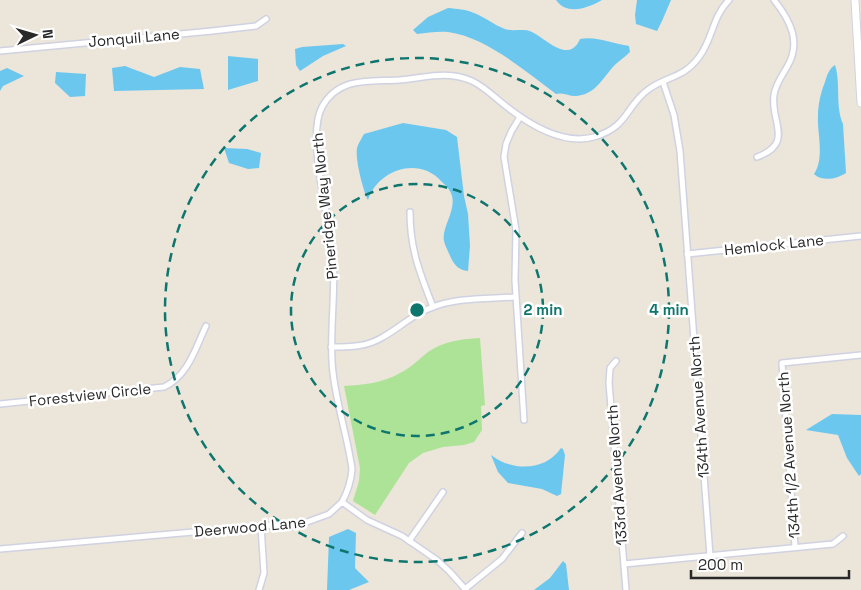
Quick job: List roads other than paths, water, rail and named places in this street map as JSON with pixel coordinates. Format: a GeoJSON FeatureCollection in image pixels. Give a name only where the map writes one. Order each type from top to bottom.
{"type":"FeatureCollection","features":[{"type":"Feature","properties":{"kind":"street","name":"Pineridge Way North"},"geometry":{"type":"LineString","coordinates":[[342,502],[348,492],[352,468],[334,378],[332,347],[333,254],[322,188],[317,137],[319,115],[326,100],[338,89],[356,81],[402,79],[447,74],[475,83],[520,117],[560,136],[581,139],[592,138],[614,128],[625,119],[639,98],[654,86],[684,72],[700,56],[706,48],[718,15],[729,0]]}},
{"type":"Feature","properties":{"kind":"street"},"geometry":{"type":"LineString","coordinates":[[757,157],[768,153],[777,143],[779,134],[774,98],[779,80],[788,66],[794,41],[790,23],[774,0]]}},
{"type":"Feature","properties":{"kind":"street"},"geometry":{"type":"LineString","coordinates":[[855,0],[861,103]]}},
{"type":"Feature","properties":{"kind":"street","name":"Jonquil Lane"},"geometry":{"type":"LineString","coordinates":[[0,51],[256,26],[266,19]]}},
{"type":"Feature","properties":{"kind":"street","name":"134th Avenue North"},"geometry":{"type":"LineString","coordinates":[[663,82],[670,98],[678,130],[710,556]]}},
{"type":"Feature","properties":{"kind":"street"},"geometry":{"type":"LineString","coordinates":[[520,117],[508,138],[504,157],[516,230],[515,297],[524,420]]}},
{"type":"Feature","properties":{"kind":"street"},"geometry":{"type":"LineString","coordinates":[[410,212],[415,260],[433,307]]}},
{"type":"Feature","properties":{"kind":"street","name":"Hemlock Lane"},"geometry":{"type":"LineString","coordinates":[[687,254],[861,236]]}},
{"type":"Feature","properties":{"kind":"street"},"geometry":{"type":"LineString","coordinates":[[332,347],[352,347],[375,342],[415,315],[433,307],[457,301],[515,297]]}},
{"type":"Feature","properties":{"kind":"street","name":"Forestview Circle"},"geometry":{"type":"LineString","coordinates":[[0,404],[164,387],[172,383],[185,370],[206,326]]}},
{"type":"Feature","properties":{"kind":"street","name":"134th 1/2 Avenue North"},"geometry":{"type":"LineString","coordinates":[[795,547],[782,363],[861,355]]}},
{"type":"Feature","properties":{"kind":"street","name":"133rd Avenue North"},"geometry":{"type":"LineString","coordinates":[[616,361],[610,368],[610,382],[626,590]]}},
{"type":"Feature","properties":{"kind":"street"},"geometry":{"type":"LineString","coordinates":[[409,541],[443,492]]}},
{"type":"Feature","properties":{"kind":"street"},"geometry":{"type":"LineString","coordinates":[[342,502],[367,520],[409,541],[449,571],[465,589],[502,559],[522,532]]}},
{"type":"Feature","properties":{"kind":"street","name":"Deerwood Lane"},"geometry":{"type":"LineString","coordinates":[[0,549],[314,521],[329,514],[342,502]]}},
{"type":"Feature","properties":{"kind":"street"},"geometry":{"type":"LineString","coordinates":[[259,590],[264,573],[262,526]]}},
{"type":"Feature","properties":{"kind":"street"},"geometry":{"type":"LineString","coordinates":[[624,564],[833,544],[843,536]]}},
{"type":"Feature","properties":{"kind":"water"},"geometry":{"type":"Polygon","coordinates":[[[556,0],[602,0],[584,8],[572,9],[566,8],[556,0]]]}},
{"type":"Feature","properties":{"kind":"water"},"geometry":{"type":"Polygon","coordinates":[[[637,0],[671,0],[657,31],[636,24],[637,0]]]}},
{"type":"Feature","properties":{"kind":"water"},"geometry":{"type":"Polygon","coordinates":[[[448,8],[471,12],[505,29],[529,31],[563,50],[570,50],[580,39],[586,38],[629,46],[630,52],[587,93],[575,96],[561,93],[556,94],[505,56],[477,41],[448,32],[417,34],[413,30],[428,17],[448,8]]]}},
{"type":"Feature","properties":{"kind":"water"},"geometry":{"type":"Polygon","coordinates":[[[343,44],[346,46],[323,56],[300,71],[296,65],[295,49],[343,44]]]}},
{"type":"Feature","properties":{"kind":"water"},"geometry":{"type":"Polygon","coordinates":[[[228,56],[258,59],[258,81],[228,90],[228,56]]]}},
{"type":"Feature","properties":{"kind":"water"},"geometry":{"type":"Polygon","coordinates":[[[835,65],[838,80],[839,110],[843,124],[846,173],[838,177],[825,179],[814,174],[820,153],[818,112],[821,94],[827,77],[835,65]]]}},
{"type":"Feature","properties":{"kind":"water"},"geometry":{"type":"Polygon","coordinates":[[[125,66],[154,77],[180,67],[200,69],[204,89],[114,91],[112,68],[125,66]]]}},
{"type":"Feature","properties":{"kind":"water"},"geometry":{"type":"Polygon","coordinates":[[[7,68],[24,76],[3,86],[0,91],[0,71],[7,68]]]}},
{"type":"Feature","properties":{"kind":"water"},"geometry":{"type":"Polygon","coordinates":[[[56,72],[86,74],[85,96],[70,97],[55,83],[56,72]]]}},
{"type":"Feature","properties":{"kind":"water"},"geometry":{"type":"Polygon","coordinates":[[[403,123],[446,130],[457,137],[468,214],[470,246],[468,271],[460,269],[456,265],[445,245],[445,230],[453,199],[448,188],[432,173],[410,168],[389,174],[380,181],[368,200],[358,167],[358,145],[364,134],[403,123]]]}},
{"type":"Feature","properties":{"kind":"water"},"geometry":{"type":"Polygon","coordinates":[[[224,148],[247,149],[261,153],[259,168],[248,169],[229,163],[224,148]]]}},
{"type":"Feature","properties":{"kind":"water"},"geometry":{"type":"Polygon","coordinates":[[[832,414],[861,415],[861,474],[859,476],[847,458],[838,435],[806,430],[832,414]]]}},
{"type":"Feature","properties":{"kind":"water"},"geometry":{"type":"Polygon","coordinates":[[[561,448],[565,455],[561,494],[557,496],[542,489],[508,483],[498,472],[491,455],[508,464],[528,467],[546,461],[561,448]]]}},
{"type":"Feature","properties":{"kind":"water"},"geometry":{"type":"Polygon","coordinates":[[[348,529],[356,533],[355,568],[369,582],[349,590],[327,590],[329,537],[348,529]]]}},
{"type":"Feature","properties":{"kind":"water"},"geometry":{"type":"Polygon","coordinates":[[[563,561],[566,564],[569,590],[534,590],[550,578],[563,561]]]}}]}
